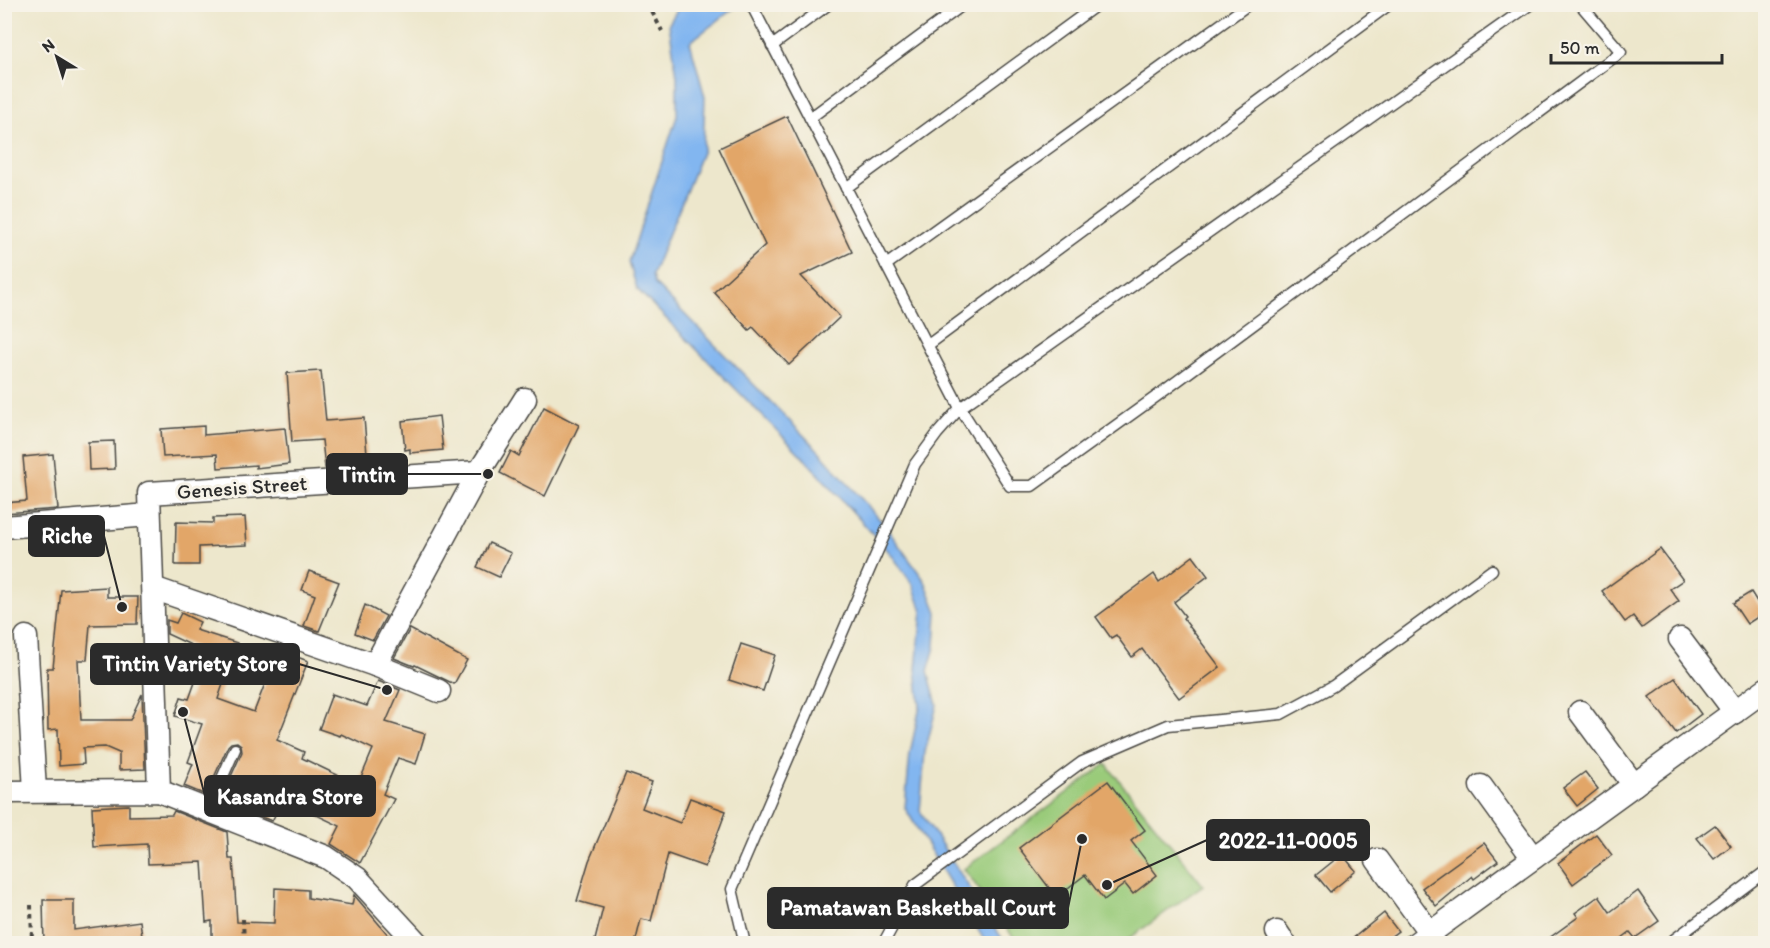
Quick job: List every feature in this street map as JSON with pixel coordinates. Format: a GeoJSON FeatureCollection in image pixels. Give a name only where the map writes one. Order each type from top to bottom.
{"type":"FeatureCollection","features":[{"type":"Feature","properties":{"kind":"street"},"geometry":{"type":"LineString","coordinates":[[375,665],[479,472],[525,399]]}},
{"type":"Feature","properties":{"kind":"street","name":"Genesis Street"},"geometry":{"type":"LineString","coordinates":[[4,527],[149,504],[479,472]]}},
{"type":"Feature","properties":{"kind":"street"},"geometry":{"type":"LineString","coordinates":[[149,504],[159,791]]}},
{"type":"Feature","properties":{"kind":"street"},"geometry":{"type":"LineString","coordinates":[[153,588],[375,665],[439,691]]}},
{"type":"Feature","properties":{"kind":"street"},"geometry":{"type":"LineString","coordinates":[[26,637],[35,791]]}},
{"type":"Feature","properties":{"kind":"street"},"geometry":{"type":"LineString","coordinates":[[1680,639],[1735,712]]}},
{"type":"Feature","properties":{"kind":"street"},"geometry":{"type":"LineString","coordinates":[[1377,860],[1423,938],[1766,690]]}},
{"type":"Feature","properties":{"kind":"street"},"geometry":{"type":"LineString","coordinates":[[1580,712],[1634,785]]}},
{"type":"Feature","properties":{"kind":"street"},"geometry":{"type":"LineString","coordinates":[[1481,786],[1533,858]]}},
{"type":"Feature","properties":{"kind":"street"},"geometry":{"type":"LineString","coordinates":[[4,792],[159,791],[326,857],[357,878],[418,944]]}},
{"type":"Feature","properties":{"kind":"lane"},"geometry":{"type":"LineString","coordinates":[[772,46],[829,4]]}},
{"type":"Feature","properties":{"kind":"lane"},"geometry":{"type":"LineString","coordinates":[[810,118],[964,4]]}},
{"type":"Feature","properties":{"kind":"lane"},"geometry":{"type":"LineString","coordinates":[[846,188],[1098,4]]}},
{"type":"Feature","properties":{"kind":"lane"},"geometry":{"type":"LineString","coordinates":[[886,265],[1250,4]]}},
{"type":"Feature","properties":{"kind":"lane"},"geometry":{"type":"LineString","coordinates":[[928,345],[1390,4]]}},
{"type":"Feature","properties":{"kind":"lane"},"geometry":{"type":"LineString","coordinates":[[745,944],[732,889],[915,465],[936,434],[960,408],[1531,4]]}},
{"type":"Feature","properties":{"kind":"lane"},"geometry":{"type":"LineString","coordinates":[[752,6],[960,408],[1010,486],[1032,486],[1621,52],[1580,4]]}},
{"type":"Feature","properties":{"kind":"lane"},"geometry":{"type":"LineString","coordinates":[[883,944],[915,885],[1082,762],[1168,725],[1281,714],[1333,686],[1492,570]]}},
{"type":"Feature","properties":{"kind":"lane"},"geometry":{"type":"LineString","coordinates":[[208,810],[235,749]]}},
{"type":"Feature","properties":{"kind":"lane"},"geometry":{"type":"LineString","coordinates":[[1668,944],[1766,871]]}},
{"type":"Feature","properties":{"kind":"path"},"geometry":{"type":"LineString","coordinates":[[648,4],[662,31]]}},
{"type":"Feature","properties":{"kind":"path"},"geometry":{"type":"LineString","coordinates":[[31,905],[32,944]]}},
{"type":"Feature","properties":{"kind":"path"},"geometry":{"type":"LineString","coordinates":[[243,919],[244,944]]}},
{"type":"Feature","properties":{"kind":"green space"},"geometry":{"type":"Polygon","coordinates":[[[1106,764],[1203,885],[1123,943],[1016,941],[964,869],[1106,764]]]}},
{"type":"Feature","properties":{"kind":"water"},"geometry":{"type":"Polygon","coordinates":[[[683,5],[738,5],[690,42],[705,97],[703,150],[652,275],[654,283],[820,452],[882,522],[925,581],[937,612],[935,647],[928,671],[937,705],[925,752],[920,811],[1005,943],[986,943],[905,808],[910,753],[920,706],[916,669],[922,611],[913,585],[891,554],[803,457],[637,289],[629,262],[677,116],[677,76],[669,24],[678,8],[683,5]]]}},
{"type":"Feature","properties":{"kind":"building"},"geometry":{"type":"Polygon","coordinates":[[[787,116],[852,252],[801,276],[840,317],[789,365],[753,327],[749,330],[714,292],[765,245],[719,148],[787,116]]]}},
{"type":"Feature","properties":{"kind":"building"},"geometry":{"type":"Polygon","coordinates":[[[321,371],[326,421],[364,418],[368,466],[325,468],[322,440],[292,442],[287,373],[321,371]]]}},
{"type":"Feature","properties":{"kind":"building"},"geometry":{"type":"Polygon","coordinates":[[[544,407],[579,425],[545,496],[500,473],[511,451],[519,456],[544,407]]]}},
{"type":"Feature","properties":{"kind":"building"},"geometry":{"type":"Polygon","coordinates":[[[439,416],[443,450],[410,453],[410,449],[405,450],[402,421],[439,416]]]}},
{"type":"Feature","properties":{"kind":"building"},"geometry":{"type":"Polygon","coordinates":[[[204,426],[204,435],[285,428],[289,464],[256,468],[256,465],[218,468],[217,454],[163,457],[161,429],[204,426]]]}},
{"type":"Feature","properties":{"kind":"building"},"geometry":{"type":"Polygon","coordinates":[[[114,441],[115,469],[89,470],[88,442],[114,441]]]}},
{"type":"Feature","properties":{"kind":"building"},"geometry":{"type":"Polygon","coordinates":[[[53,454],[58,509],[4,513],[4,503],[27,501],[23,457],[53,454]]]}},
{"type":"Feature","properties":{"kind":"building"},"geometry":{"type":"Polygon","coordinates":[[[245,517],[247,545],[199,547],[199,565],[175,565],[176,522],[213,523],[213,518],[245,517]]]}},
{"type":"Feature","properties":{"kind":"building"},"geometry":{"type":"Polygon","coordinates":[[[489,543],[511,553],[499,577],[477,567],[489,543]]]}},
{"type":"Feature","properties":{"kind":"building"},"geometry":{"type":"Polygon","coordinates":[[[1660,549],[1683,580],[1670,589],[1679,601],[1642,628],[1633,616],[1625,622],[1602,591],[1660,549]]]}},
{"type":"Feature","properties":{"kind":"building"},"geometry":{"type":"Polygon","coordinates":[[[1193,556],[1208,576],[1174,602],[1185,616],[1183,618],[1220,667],[1179,698],[1142,649],[1132,657],[1116,635],[1111,638],[1096,617],[1154,574],[1159,582],[1193,556]]]}},
{"type":"Feature","properties":{"kind":"building"},"geometry":{"type":"Polygon","coordinates":[[[309,571],[339,582],[319,631],[304,626],[315,595],[302,590],[309,571]]]}},
{"type":"Feature","properties":{"kind":"building"},"geometry":{"type":"Polygon","coordinates":[[[107,587],[107,597],[138,597],[137,624],[90,625],[87,660],[78,660],[81,720],[130,720],[142,694],[145,769],[119,770],[119,753],[105,747],[83,748],[84,764],[59,766],[58,729],[48,730],[47,668],[53,668],[61,590],[107,587]]]}},
{"type":"Feature","properties":{"kind":"building"},"geometry":{"type":"Polygon","coordinates":[[[1751,592],[1764,613],[1747,624],[1733,603],[1751,592]]]}},
{"type":"Feature","properties":{"kind":"building"},"geometry":{"type":"Polygon","coordinates":[[[365,605],[386,616],[373,640],[355,633],[365,605]]]}},
{"type":"Feature","properties":{"kind":"building"},"geometry":{"type":"Polygon","coordinates":[[[181,613],[200,622],[196,630],[237,643],[218,699],[254,712],[278,650],[308,661],[277,740],[304,752],[302,758],[358,785],[373,749],[341,734],[340,736],[319,729],[332,694],[367,706],[378,681],[400,690],[386,722],[425,734],[416,764],[398,758],[383,794],[394,799],[360,863],[331,844],[340,826],[283,799],[272,821],[220,801],[242,752],[241,745],[237,742],[228,746],[206,795],[184,786],[193,764],[188,762],[202,724],[175,716],[181,697],[189,699],[206,652],[167,634],[167,620],[176,623],[181,613]]]}},
{"type":"Feature","properties":{"kind":"building"},"geometry":{"type":"Polygon","coordinates":[[[410,629],[467,660],[454,684],[415,665],[394,658],[410,629]]]}},
{"type":"Feature","properties":{"kind":"building"},"geometry":{"type":"Polygon","coordinates":[[[741,644],[775,655],[763,691],[729,680],[741,644]]]}},
{"type":"Feature","properties":{"kind":"building"},"geometry":{"type":"Polygon","coordinates":[[[1675,678],[1701,714],[1676,733],[1649,697],[1675,678]]]}},
{"type":"Feature","properties":{"kind":"building"},"geometry":{"type":"Polygon","coordinates":[[[1585,772],[1598,789],[1577,806],[1563,788],[1585,772]]]}},
{"type":"Feature","properties":{"kind":"building"},"geometry":{"type":"Polygon","coordinates":[[[626,773],[652,782],[642,808],[680,823],[690,798],[726,811],[705,867],[668,854],[651,921],[641,919],[635,944],[594,944],[603,908],[577,901],[589,861],[626,773]]]}},
{"type":"Feature","properties":{"kind":"building"},"geometry":{"type":"Polygon","coordinates":[[[1108,781],[1145,830],[1131,841],[1157,875],[1133,894],[1125,884],[1104,900],[1085,875],[1056,897],[1019,848],[1108,781]]]}},
{"type":"Feature","properties":{"kind":"building"},"geometry":{"type":"Polygon","coordinates":[[[129,805],[129,816],[172,815],[174,811],[227,832],[229,859],[233,859],[237,922],[274,923],[275,888],[308,890],[308,898],[352,905],[354,895],[396,944],[328,944],[302,940],[302,944],[212,944],[212,921],[206,922],[202,862],[148,864],[147,844],[94,847],[92,807],[129,805]]]}},
{"type":"Feature","properties":{"kind":"building"},"geometry":{"type":"Polygon","coordinates":[[[1715,825],[1731,846],[1714,859],[1697,838],[1715,825]]]}},
{"type":"Feature","properties":{"kind":"building"},"geometry":{"type":"Polygon","coordinates":[[[1596,834],[1612,855],[1573,884],[1558,863],[1596,834]]]}},
{"type":"Feature","properties":{"kind":"building"},"geometry":{"type":"Polygon","coordinates":[[[1484,843],[1498,861],[1474,879],[1472,876],[1436,906],[1422,888],[1484,843]]]}},
{"type":"Feature","properties":{"kind":"building"},"geometry":{"type":"Polygon","coordinates":[[[1342,854],[1356,871],[1330,892],[1316,875],[1342,854]]]}},
{"type":"Feature","properties":{"kind":"building"},"geometry":{"type":"Polygon","coordinates":[[[1638,891],[1659,921],[1635,938],[1630,932],[1614,944],[1541,944],[1578,917],[1575,913],[1599,896],[1610,912],[1638,891]]]}},
{"type":"Feature","properties":{"kind":"building"},"geometry":{"type":"Polygon","coordinates":[[[43,900],[74,900],[74,930],[140,921],[143,944],[44,944],[43,900]]]}},
{"type":"Feature","properties":{"kind":"building"},"geometry":{"type":"Polygon","coordinates":[[[1384,913],[1398,931],[1381,944],[1346,944],[1384,913]]]}},
{"type":"Feature","properties":{"kind":"place","name":"Tintin"},"geometry":{"type":"Point","coordinates":[488,474]}},
{"type":"Feature","properties":{"kind":"place","name":"Riche"},"geometry":{"type":"Point","coordinates":[122,607]}},
{"type":"Feature","properties":{"kind":"place","name":"Tintin Variety Store"},"geometry":{"type":"Point","coordinates":[387,690]}},
{"type":"Feature","properties":{"kind":"place","name":"Kasandra Store"},"geometry":{"type":"Point","coordinates":[183,712]}},
{"type":"Feature","properties":{"kind":"place","name":"Pamatawan Basketball Court"},"geometry":{"type":"Point","coordinates":[1082,839]}},
{"type":"Feature","properties":{"kind":"place","name":"2022-11-0005"},"geometry":{"type":"Point","coordinates":[1107,885]}}]}
